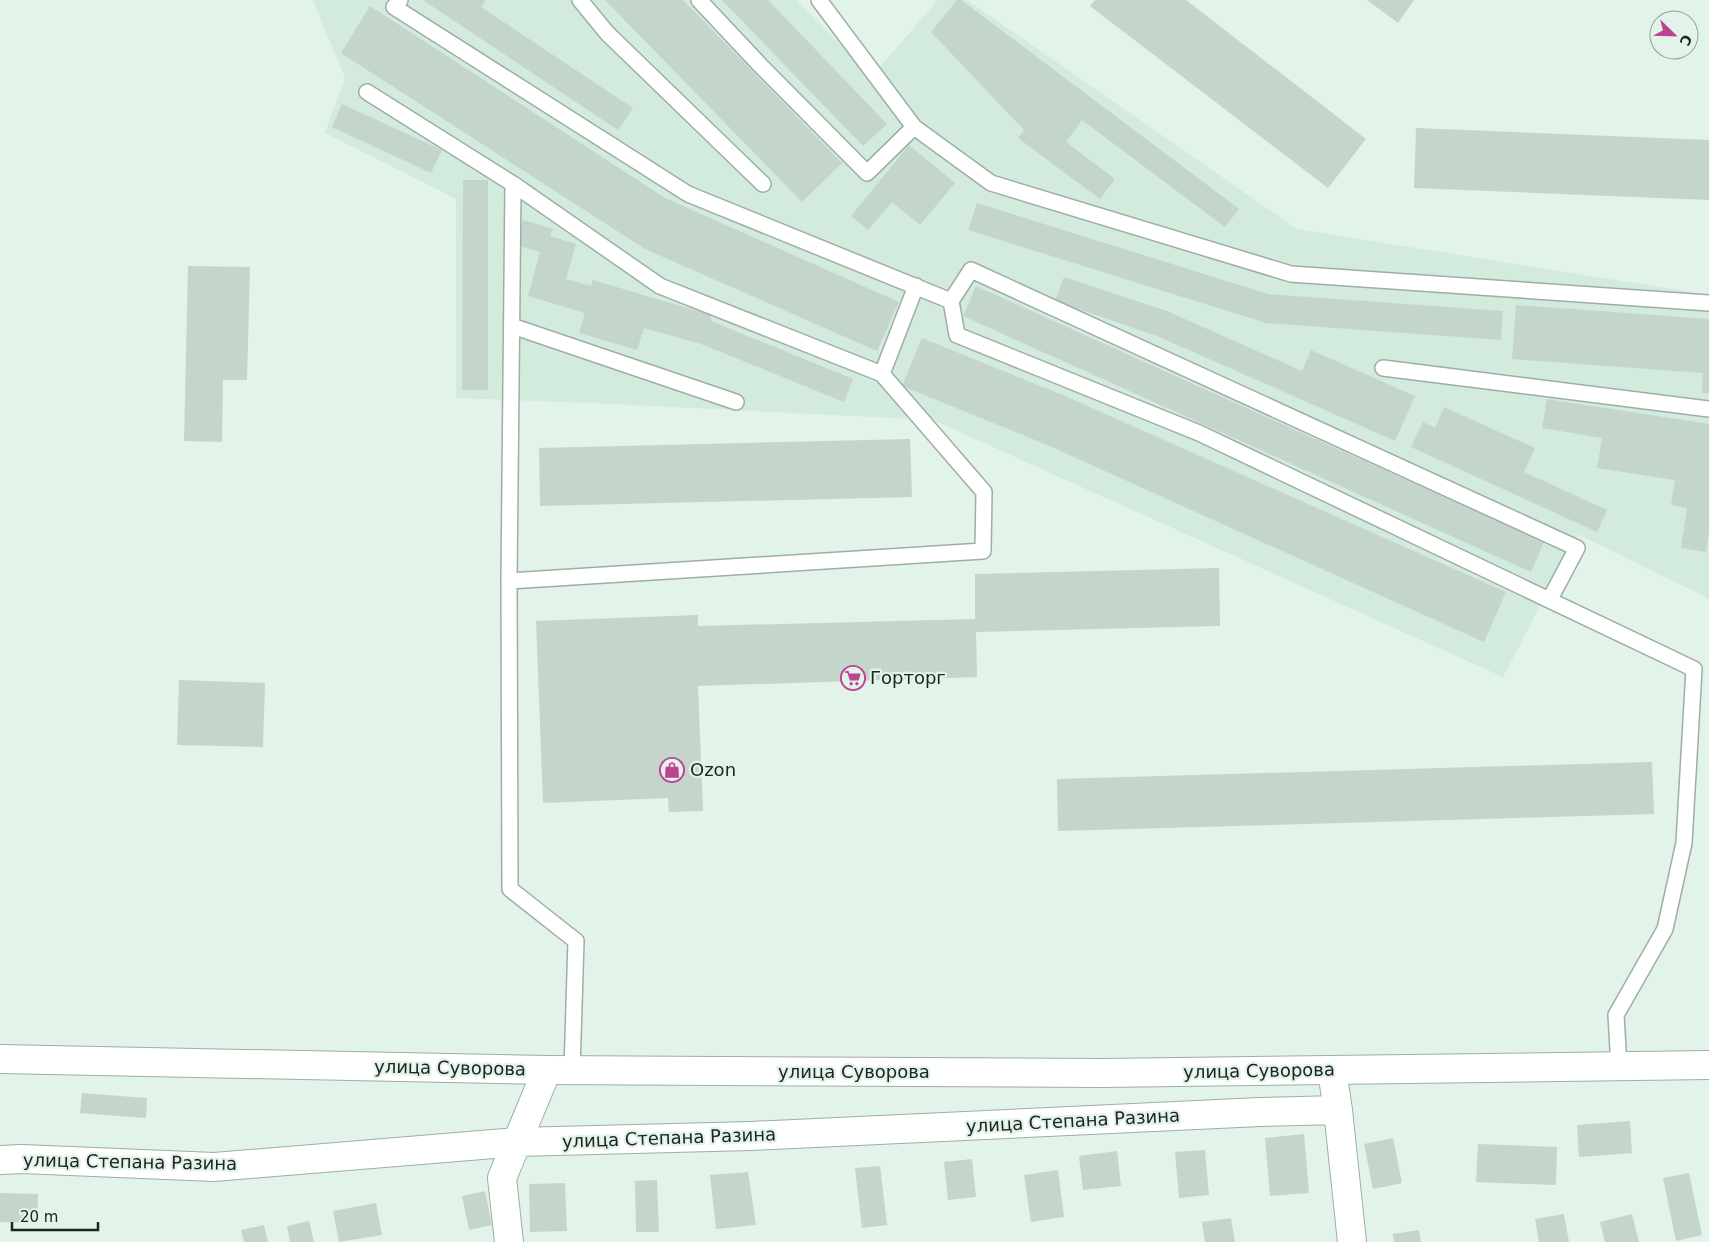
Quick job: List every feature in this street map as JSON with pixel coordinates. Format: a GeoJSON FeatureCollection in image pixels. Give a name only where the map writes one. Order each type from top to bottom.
{"type":"FeatureCollection","features":[{"type":"Feature","properties":{"kind":"street","name":"улица Суворова"},"geometry":{"type":"LineString","coordinates":[[0,1059],[560,1070],[1092,1073],[1709,1065]]}},
{"type":"Feature","properties":{"kind":"street"},"geometry":{"type":"LineString","coordinates":[[509,1242],[502,1178],[517,1142],[560,1070]]}},
{"type":"Feature","properties":{"kind":"street"},"geometry":{"type":"LineString","coordinates":[[1332,1071],[1352,1242]]}},
{"type":"Feature","properties":{"kind":"street","name":"улица Степана Разина"},"geometry":{"type":"LineString","coordinates":[[0,1160],[22,1159],[214,1167],[517,1142],[750,1136],[1338,1110]]}},
{"type":"Feature","properties":{"kind":"lane"},"geometry":{"type":"LineString","coordinates":[[400,0],[394,8],[688,194],[951,301]]}},
{"type":"Feature","properties":{"kind":"lane"},"geometry":{"type":"LineString","coordinates":[[580,0],[607,33],[763,184]]}},
{"type":"Feature","properties":{"kind":"lane"},"geometry":{"type":"LineString","coordinates":[[699,0],[760,65],[867,173],[914,127]]}},
{"type":"Feature","properties":{"kind":"lane"},"geometry":{"type":"LineString","coordinates":[[819,0],[914,127],[992,183],[1291,274],[1709,303]]}},
{"type":"Feature","properties":{"kind":"lane"},"geometry":{"type":"LineString","coordinates":[[367,92],[513,184],[660,286],[882,374],[984,492],[983,551],[509,581]]}},
{"type":"Feature","properties":{"kind":"lane"},"geometry":{"type":"LineString","coordinates":[[513,184],[509,581],[510,889],[576,941],[560,1070]]}},
{"type":"Feature","properties":{"kind":"lane"},"geometry":{"type":"LineString","coordinates":[[1550,599],[1577,548],[972,270],[951,301],[957,334],[1199,433],[1694,669],[1684,843],[1665,929],[1616,1015],[1619,1067]]}},
{"type":"Feature","properties":{"kind":"lane"},"geometry":{"type":"LineString","coordinates":[[882,374],[916,286]]}},
{"type":"Feature","properties":{"kind":"lane"},"geometry":{"type":"LineString","coordinates":[[512,326],[736,402]]}},
{"type":"Feature","properties":{"kind":"lane"},"geometry":{"type":"LineString","coordinates":[[1383,368],[1709,409]]}},
{"type":"Feature","properties":{"kind":"shaded area"},"geometry":{"type":"Polygon","coordinates":[[[313,0],[796,0],[872,76],[938,0],[967,0],[1297,229],[1709,295],[1709,599],[1578,534],[1503,677],[933,420],[456,398],[456,199],[325,133],[345,78],[313,0]]]}},
{"type":"Feature","properties":{"kind":"building"},"geometry":{"type":"Polygon","coordinates":[[[423,0],[486,0],[481,7],[633,108],[618,130],[423,0]]]}},
{"type":"Feature","properties":{"kind":"building"},"geometry":{"type":"Polygon","coordinates":[[[605,0],[683,0],[842,163],[802,202],[605,0]]]}},
{"type":"Feature","properties":{"kind":"building"},"geometry":{"type":"Polygon","coordinates":[[[722,0],[768,0],[887,124],[863,146],[722,0]]]}},
{"type":"Feature","properties":{"kind":"building"},"geometry":{"type":"Polygon","coordinates":[[[957,0],[961,0],[1239,209],[1225,227],[1082,120],[1066,142],[1115,179],[1100,199],[1018,138],[1024,130],[931,32],[957,0]]]}},
{"type":"Feature","properties":{"kind":"building"},"geometry":{"type":"Polygon","coordinates":[[[1095,0],[1186,0],[1366,139],[1328,188],[1090,6],[1095,0]]]}},
{"type":"Feature","properties":{"kind":"building"},"geometry":{"type":"Polygon","coordinates":[[[1367,0],[1414,0],[1398,23],[1367,0]]]}},
{"type":"Feature","properties":{"kind":"building"},"geometry":{"type":"Polygon","coordinates":[[[370,6],[665,198],[899,302],[877,351],[645,249],[341,53],[370,6]]]}},
{"type":"Feature","properties":{"kind":"building"},"geometry":{"type":"Polygon","coordinates":[[[342,104],[442,150],[431,173],[332,127],[342,104]]]}},
{"type":"Feature","properties":{"kind":"building"},"geometry":{"type":"Polygon","coordinates":[[[1416,128],[1709,140],[1709,200],[1414,188],[1416,128]]]}},
{"type":"Feature","properties":{"kind":"building"},"geometry":{"type":"Polygon","coordinates":[[[909,145],[955,183],[920,225],[892,202],[868,230],[851,216],[909,145]]]}},
{"type":"Feature","properties":{"kind":"building"},"geometry":{"type":"Polygon","coordinates":[[[463,180],[488,180],[488,390],[462,390],[463,180]]]}},
{"type":"Feature","properties":{"kind":"building"},"geometry":{"type":"Polygon","coordinates":[[[977,203],[1268,294],[1503,311],[1501,340],[1266,323],[968,230],[977,203]]]}},
{"type":"Feature","properties":{"kind":"building"},"geometry":{"type":"Polygon","coordinates":[[[523,220],[553,229],[550,236],[576,244],[566,279],[591,286],[593,280],[711,315],[711,321],[853,379],[844,402],[701,344],[644,328],[637,350],[579,333],[585,313],[528,296],[540,252],[516,245],[523,220]]]}},
{"type":"Feature","properties":{"kind":"building"},"geometry":{"type":"Polygon","coordinates":[[[188,266],[250,267],[247,380],[223,380],[222,442],[184,441],[188,266]]]}},
{"type":"Feature","properties":{"kind":"building"},"geometry":{"type":"Polygon","coordinates":[[[1064,277],[1167,311],[1302,371],[1311,350],[1415,396],[1395,441],[1157,336],[1055,301],[1064,277]]]}},
{"type":"Feature","properties":{"kind":"building"},"geometry":{"type":"Polygon","coordinates":[[[976,286],[1544,542],[1531,572],[963,316],[976,286]]]}},
{"type":"Feature","properties":{"kind":"building"},"geometry":{"type":"Polygon","coordinates":[[[1516,305],[1709,319],[1709,393],[1702,393],[1703,373],[1512,359],[1516,305]]]}},
{"type":"Feature","properties":{"kind":"building"},"geometry":{"type":"Polygon","coordinates":[[[922,338],[1065,396],[1506,592],[1484,642],[1045,444],[902,386],[922,338]]]}},
{"type":"Feature","properties":{"kind":"building"},"geometry":{"type":"Polygon","coordinates":[[[1547,399],[1709,424],[1709,531],[1706,552],[1681,548],[1687,508],[1671,505],[1675,480],[1597,468],[1602,438],[1542,428],[1547,399]]]}},
{"type":"Feature","properties":{"kind":"building"},"geometry":{"type":"Polygon","coordinates":[[[1444,407],[1535,448],[1524,472],[1607,510],[1597,532],[1411,447],[1423,422],[1435,428],[1444,407]]]}},
{"type":"Feature","properties":{"kind":"building"},"geometry":{"type":"Polygon","coordinates":[[[910,439],[912,497],[540,506],[539,448],[910,439]]]}},
{"type":"Feature","properties":{"kind":"building"},"geometry":{"type":"Polygon","coordinates":[[[1219,568],[1220,626],[976,632],[977,677],[698,686],[703,811],[669,812],[668,798],[543,803],[536,621],[698,615],[698,626],[975,619],[975,574],[1219,568]]]}},
{"type":"Feature","properties":{"kind":"building"},"geometry":{"type":"Polygon","coordinates":[[[179,680],[265,683],[263,747],[177,745],[179,680]]]}},
{"type":"Feature","properties":{"kind":"building"},"geometry":{"type":"Polygon","coordinates":[[[1652,762],[1654,814],[1058,831],[1057,779],[1652,762]]]}},
{"type":"Feature","properties":{"kind":"building"},"geometry":{"type":"Polygon","coordinates":[[[82,1093],[147,1098],[146,1118],[80,1113],[82,1093]]]}},
{"type":"Feature","properties":{"kind":"building"},"geometry":{"type":"Polygon","coordinates":[[[1630,1121],[1632,1153],[1579,1157],[1577,1125],[1630,1121]]]}},
{"type":"Feature","properties":{"kind":"building"},"geometry":{"type":"Polygon","coordinates":[[[1304,1134],[1309,1193],[1270,1196],[1265,1138],[1304,1134]]]}},
{"type":"Feature","properties":{"kind":"building"},"geometry":{"type":"Polygon","coordinates":[[[1393,1138],[1402,1183],[1373,1189],[1364,1144],[1393,1138]]]}},
{"type":"Feature","properties":{"kind":"building"},"geometry":{"type":"Polygon","coordinates":[[[1478,1144],[1557,1147],[1556,1185],[1476,1182],[1478,1144]]]}},
{"type":"Feature","properties":{"kind":"building"},"geometry":{"type":"Polygon","coordinates":[[[1205,1150],[1209,1195],[1179,1198],[1175,1152],[1205,1150]]]}},
{"type":"Feature","properties":{"kind":"building"},"geometry":{"type":"Polygon","coordinates":[[[1117,1151],[1121,1186],[1083,1190],[1079,1156],[1117,1151]]]}},
{"type":"Feature","properties":{"kind":"building"},"geometry":{"type":"Polygon","coordinates":[[[972,1159],[976,1197],[948,1200],[944,1162],[972,1159]]]}},
{"type":"Feature","properties":{"kind":"building"},"geometry":{"type":"Polygon","coordinates":[[[880,1166],[887,1225],[862,1228],[855,1168],[880,1166]]]}},
{"type":"Feature","properties":{"kind":"building"},"geometry":{"type":"Polygon","coordinates":[[[1058,1170],[1064,1217],[1031,1222],[1024,1175],[1058,1170]]]}},
{"type":"Feature","properties":{"kind":"building"},"geometry":{"type":"Polygon","coordinates":[[[748,1172],[756,1225],[716,1229],[710,1175],[748,1172]]]}},
{"type":"Feature","properties":{"kind":"building"},"geometry":{"type":"Polygon","coordinates":[[[1689,1173],[1702,1235],[1676,1241],[1663,1178],[1689,1173]]]}},
{"type":"Feature","properties":{"kind":"building"},"geometry":{"type":"Polygon","coordinates":[[[657,1180],[659,1232],[636,1232],[635,1181],[657,1180]]]}},
{"type":"Feature","properties":{"kind":"building"},"geometry":{"type":"Polygon","coordinates":[[[565,1183],[567,1231],[530,1232],[529,1184],[565,1183]]]}},
{"type":"Feature","properties":{"kind":"building"},"geometry":{"type":"Polygon","coordinates":[[[485,1191],[492,1225],[469,1230],[462,1196],[485,1191]]]}},
{"type":"Feature","properties":{"kind":"building"},"geometry":{"type":"Polygon","coordinates":[[[0,1193],[38,1194],[37,1223],[0,1222],[0,1193]]]}},
{"type":"Feature","properties":{"kind":"building"},"geometry":{"type":"Polygon","coordinates":[[[376,1203],[382,1235],[339,1242],[333,1211],[376,1203]]]}},
{"type":"Feature","properties":{"kind":"building"},"geometry":{"type":"Polygon","coordinates":[[[1564,1214],[1569,1242],[1539,1242],[1535,1219],[1564,1214]]]}},
{"type":"Feature","properties":{"kind":"building"},"geometry":{"type":"Polygon","coordinates":[[[1632,1214],[1639,1242],[1605,1242],[1600,1222],[1632,1214]]]}},
{"type":"Feature","properties":{"kind":"building"},"geometry":{"type":"Polygon","coordinates":[[[1231,1218],[1235,1242],[1205,1242],[1202,1222],[1231,1218]]]}},
{"type":"Feature","properties":{"kind":"building"},"geometry":{"type":"Polygon","coordinates":[[[309,1221],[314,1242],[290,1242],[287,1226],[309,1221]]]}},
{"type":"Feature","properties":{"kind":"building"},"geometry":{"type":"Polygon","coordinates":[[[264,1225],[268,1242],[244,1242],[241,1230],[264,1225]]]}},
{"type":"Feature","properties":{"kind":"building"},"geometry":{"type":"Polygon","coordinates":[[[1419,1230],[1421,1242],[1394,1242],[1393,1234],[1419,1230]]]}},
{"type":"Feature","properties":{"kind":"place","name":"Горторг"},"geometry":{"type":"Point","coordinates":[853,678]}},
{"type":"Feature","properties":{"kind":"place","name":"Ozon"},"geometry":{"type":"Point","coordinates":[672,770]}}]}
